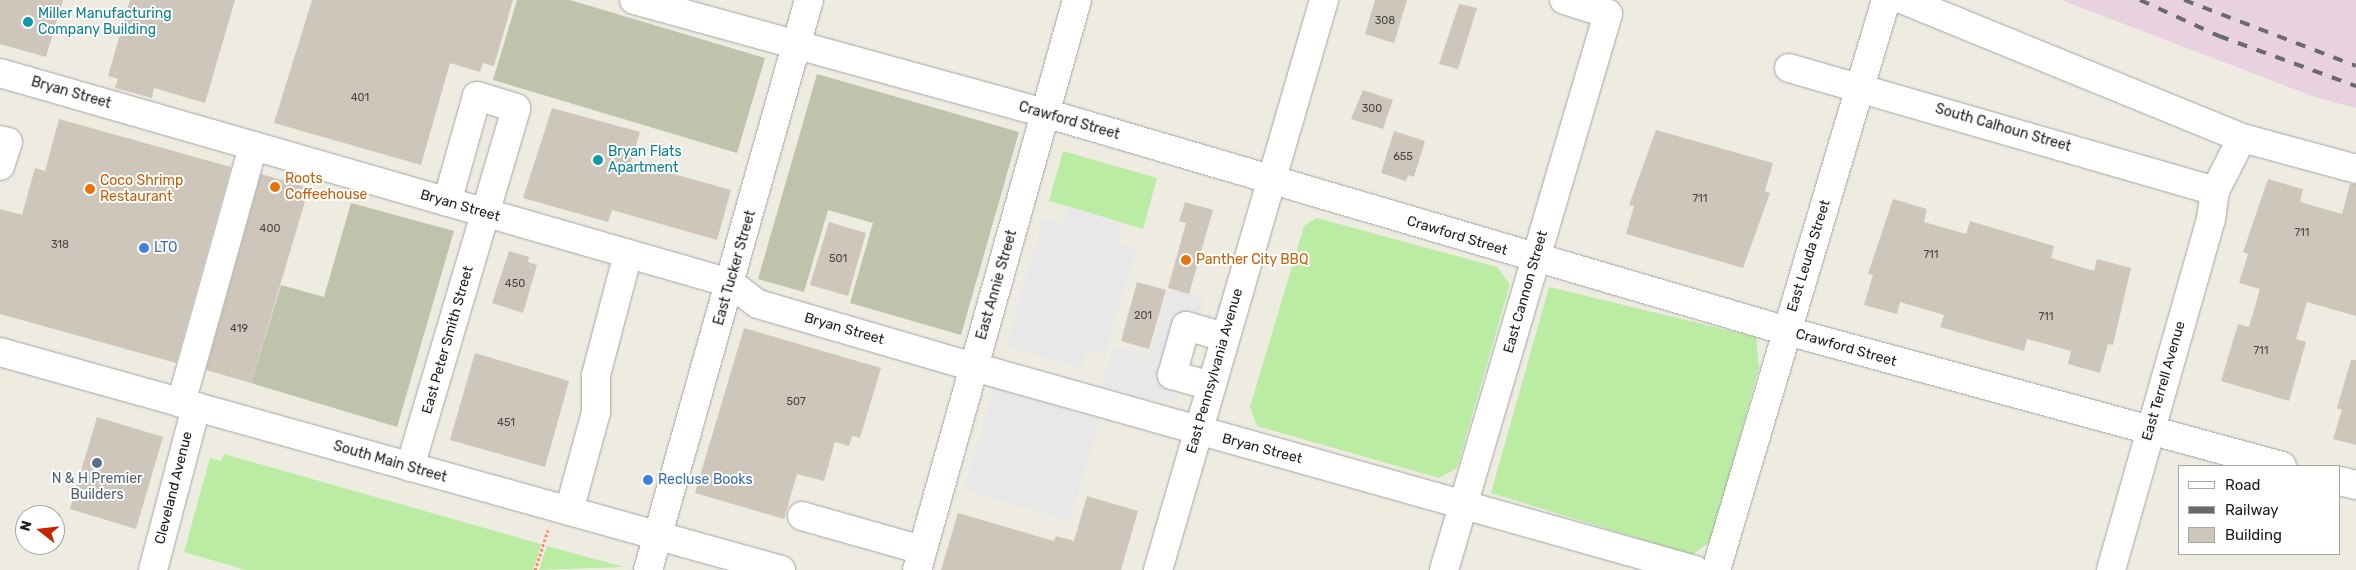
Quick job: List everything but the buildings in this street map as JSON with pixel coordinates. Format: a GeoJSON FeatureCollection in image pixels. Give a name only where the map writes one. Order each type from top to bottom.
{"type":"FeatureCollection","features":[{"type":"Feature","properties":{"kind":"street","name":"Crawford Street"},"geometry":{"type":"LineString","coordinates":[[634,0],[795,46],[1045,113],[1536,259],[1787,331],[2150,432],[2278,465]]}},
{"type":"Feature","properties":{"kind":"street","name":"East Tucker Street"},"geometry":{"type":"LineString","coordinates":[[648,570],[809,0]]}},
{"type":"Feature","properties":{"kind":"street","name":"East Annie Street"},"geometry":{"type":"LineString","coordinates":[[920,560],[1077,0]]}},
{"type":"Feature","properties":{"kind":"street","name":"East Pennsylvania Avenue"},"geometry":{"type":"LineString","coordinates":[[1158,570],[1324,0]]}},
{"type":"Feature","properties":{"kind":"street","name":"East Cannon Street"},"geometry":{"type":"LineString","coordinates":[[1444,570],[1608,14],[1564,0]]}},
{"type":"Feature","properties":{"kind":"street","name":"East Leuda Street"},"geometry":{"type":"LineString","coordinates":[[1716,570],[1886,0]]}},
{"type":"Feature","properties":{"kind":"street"},"geometry":{"type":"LineString","coordinates":[[1904,0],[2242,138],[2356,169]]}},
{"type":"Feature","properties":{"kind":"street","name":"South Calhoun Street"},"geometry":{"type":"LineString","coordinates":[[1789,68],[1860,86],[2215,191]]}},
{"type":"Feature","properties":{"kind":"street","name":"Bryan Street"},"geometry":{"type":"LineString","coordinates":[[0,73],[730,283],[758,304],[974,368],[1695,570]]}},
{"type":"Feature","properties":{"kind":"street","name":"East Peter Smith Street"},"geometry":{"type":"LineString","coordinates":[[410,467],[516,108],[477,96],[447,202]]}},
{"type":"Feature","properties":{"kind":"street","name":"East Terrell Avenue"},"geometry":{"type":"LineString","coordinates":[[2111,570],[2211,219],[2215,191],[2242,138]]}},
{"type":"Feature","properties":{"kind":"street"},"geometry":{"type":"LineString","coordinates":[[0,140],[8,142],[0,166]]}},
{"type":"Feature","properties":{"kind":"street","name":"Cleveland Avenue"},"geometry":{"type":"LineString","coordinates":[[153,570],[189,405],[253,146]]}},
{"type":"Feature","properties":{"kind":"street"},"geometry":{"type":"LineString","coordinates":[[562,509],[596,412],[596,375],[628,254]]}},
{"type":"Feature","properties":{"kind":"street"},"geometry":{"type":"LineString","coordinates":[[1211,386],[1172,375],[1186,326],[1225,338]]}},
{"type":"Feature","properties":{"kind":"street","name":"South Main Street"},"geometry":{"type":"LineString","coordinates":[[0,352],[781,570]]}},
{"type":"Feature","properties":{"kind":"street"},"geometry":{"type":"LineString","coordinates":[[2341,481],[2356,485]]}},
{"type":"Feature","properties":{"kind":"street"},"geometry":{"type":"LineString","coordinates":[[802,516],[920,560]]}},
{"type":"Feature","properties":{"kind":"path"},"geometry":{"type":"LineString","coordinates":[[535,570],[562,509]]}},
{"type":"Feature","properties":{"kind":"shaded area"},"geometry":{"type":"Polygon","coordinates":[[[517,0],[570,0],[765,58],[737,153],[493,80],[517,0]]]}},
{"type":"Feature","properties":{"kind":"shaded area"},"geometry":{"type":"Polygon","coordinates":[[[2061,0],[2356,0],[2356,108],[2315,97],[2061,0]]]}},
{"type":"Feature","properties":{"kind":"shaded area"},"geometry":{"type":"Polygon","coordinates":[[[817,74],[1019,132],[961,335],[850,303],[873,223],[828,210],[804,292],[758,279],[817,74]]]}},
{"type":"Feature","properties":{"kind":"shaded area"},"geometry":{"type":"Polygon","coordinates":[[[351,203],[454,231],[397,427],[251,383],[281,285],[324,297],[351,203]]]}},
{"type":"Feature","properties":{"kind":"shaded area"},"geometry":{"type":"Polygon","coordinates":[[[1068,206],[1123,223],[1117,244],[1136,249],[1105,354],[1087,349],[1081,368],[1006,346],[1043,219],[1063,224],[1068,206]]]}},
{"type":"Feature","properties":{"kind":"shaded area"},"geometry":{"type":"Polygon","coordinates":[[[1168,288],[1205,298],[1176,401],[1165,403],[1102,386],[1113,346],[1149,355],[1168,288]]]}},
{"type":"Feature","properties":{"kind":"shaded area"},"geometry":{"type":"Polygon","coordinates":[[[994,388],[1100,419],[1070,521],[964,490],[994,388]]]}},
{"type":"Feature","properties":{"kind":"green space"},"geometry":{"type":"Polygon","coordinates":[[[1063,151],[1157,178],[1143,229],[1049,201],[1063,151]]]}},
{"type":"Feature","properties":{"kind":"green space"},"geometry":{"type":"Polygon","coordinates":[[[1317,218],[1497,267],[1510,284],[1457,468],[1439,478],[1257,426],[1250,407],[1304,226],[1317,218]]]}},
{"type":"Feature","properties":{"kind":"green space"},"geometry":{"type":"Polygon","coordinates":[[[1549,287],[1756,337],[1759,368],[1711,541],[1692,555],[1491,493],[1549,287]]]}},
{"type":"Feature","properties":{"kind":"green space"},"geometry":{"type":"Polygon","coordinates":[[[224,454],[541,544],[533,570],[246,570],[184,552],[210,458],[221,461],[224,454]]]}},
{"type":"Feature","properties":{"kind":"green space"},"geometry":{"type":"Polygon","coordinates":[[[547,546],[624,567],[539,570],[547,546]]]}},
{"type":"Feature","properties":{"kind":"railway"},"geometry":{"type":"LineString","coordinates":[[2140,0],[2219,36],[2356,86]]}},
{"type":"Feature","properties":{"kind":"railway"},"geometry":{"type":"LineString","coordinates":[[2184,0],[2356,66]]}},
{"type":"Feature","properties":{"kind":"place","name":"Miller Manufacturing Company Building"},"geometry":{"type":"Point","coordinates":[28,22]}},
{"type":"Feature","properties":{"kind":"place","name":"Bryan Flats Apartment"},"geometry":{"type":"Point","coordinates":[598,160]}},
{"type":"Feature","properties":{"kind":"place","name":"Roots Coffeehouse"},"geometry":{"type":"Point","coordinates":[275,187]}},
{"type":"Feature","properties":{"kind":"place","name":"Coco Shrimp Restaurant"},"geometry":{"type":"Point","coordinates":[90,189]}},
{"type":"Feature","properties":{"kind":"place","name":"LTO"},"geometry":{"type":"Point","coordinates":[144,248]}},
{"type":"Feature","properties":{"kind":"place","name":"Panther City BBQ"},"geometry":{"type":"Point","coordinates":[1186,260]}},
{"type":"Feature","properties":{"kind":"place","name":"N & H Premier Builders"},"geometry":{"type":"Point","coordinates":[97,463]}},
{"type":"Feature","properties":{"kind":"place","name":"Recluse Books"},"geometry":{"type":"Point","coordinates":[648,480]}}]}
